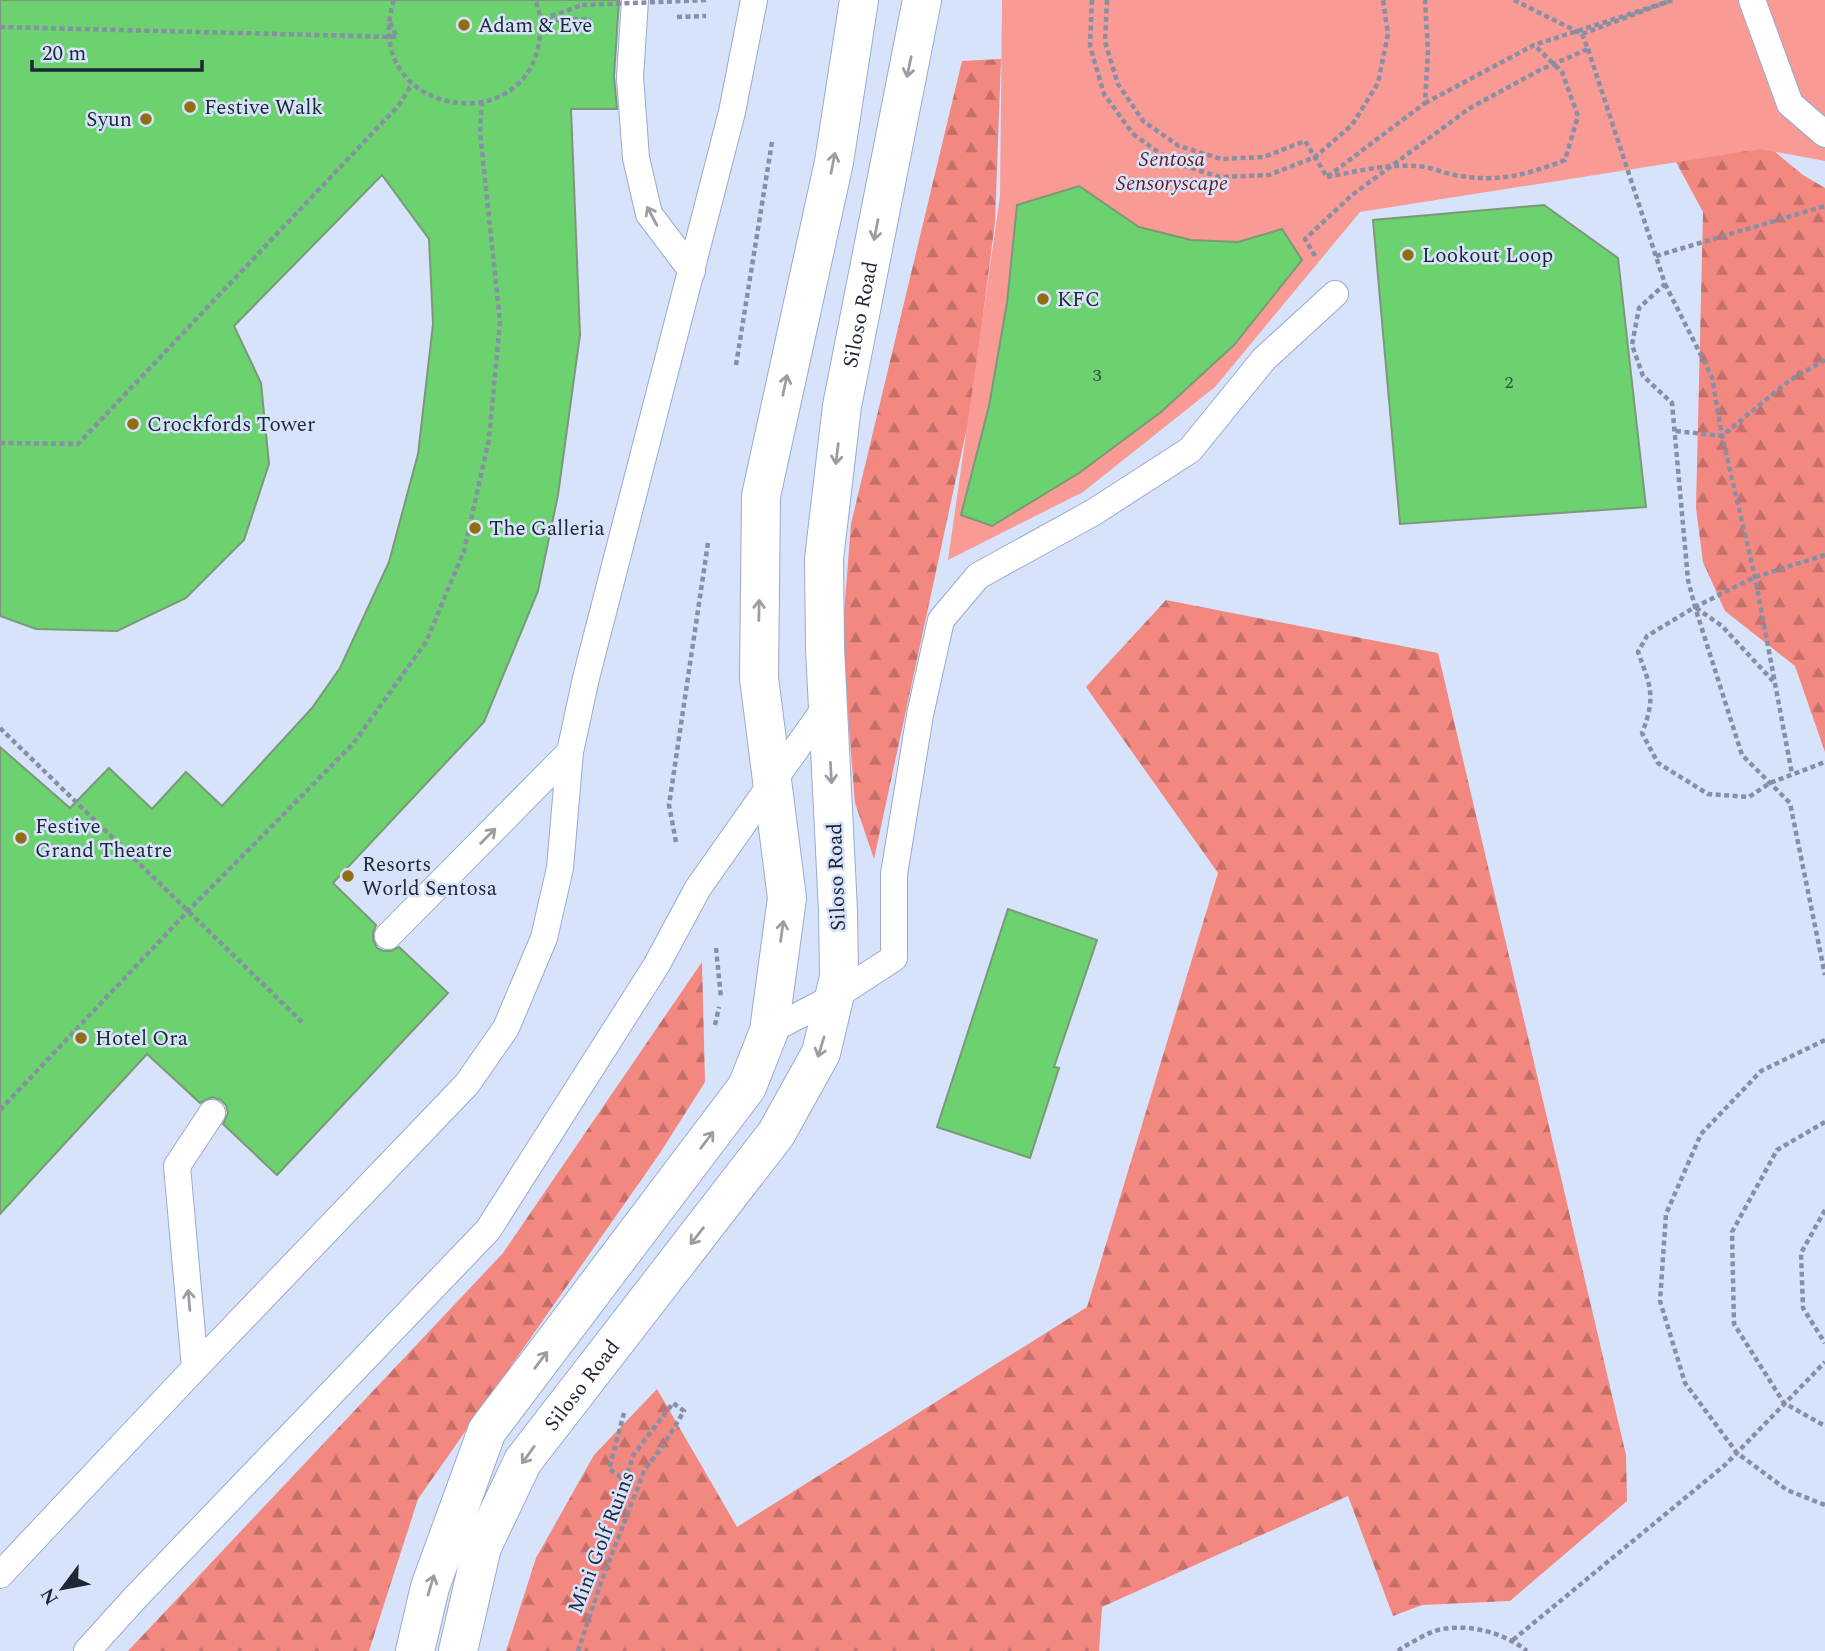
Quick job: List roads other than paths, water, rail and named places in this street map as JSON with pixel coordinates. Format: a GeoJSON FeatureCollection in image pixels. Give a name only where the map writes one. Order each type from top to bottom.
{"type":"FeatureCollection","features":[{"type":"Feature","properties":{"kind":"street"},"geometry":{"type":"LineString","coordinates":[[415,1651],[430,1587],[488,1431],[747,1087],[769,1031],[787,898],[759,678],[761,496],[834,162],[859,0]]}},
{"type":"Feature","properties":{"kind":"street","name":"Siloso Road"},"geometry":{"type":"LineString","coordinates":[[458,1651],[482,1547],[523,1461],[776,1134],[821,1053],[839,977],[827,705],[824,559],[842,406],[922,0]]}},
{"type":"Feature","properties":{"kind":"lane"},"geometry":{"type":"LineString","coordinates":[[635,0],[630,76],[636,158],[649,214],[692,271]]}},
{"type":"Feature","properties":{"kind":"lane"},"geometry":{"type":"LineString","coordinates":[[0,1575],[467,1084],[506,1028],[544,938],[560,868],[570,752],[586,678],[732,112],[754,0]]}},
{"type":"Feature","properties":{"kind":"lane"},"geometry":{"type":"LineString","coordinates":[[1752,0],[1790,104],[1825,134]]}},
{"type":"Feature","properties":{"kind":"lane"},"geometry":{"type":"LineString","coordinates":[[769,1031],[834,997],[894,958],[894,874],[920,715],[941,620],[978,576],[1094,512],[1190,450],[1264,359],[1335,293]]}},
{"type":"Feature","properties":{"kind":"lane"},"geometry":{"type":"LineString","coordinates":[[87,1651],[143,1589],[488,1230],[656,966],[698,888],[827,705]]}},
{"type":"Feature","properties":{"kind":"lane"},"geometry":{"type":"LineString","coordinates":[[388,936],[570,752]]}},
{"type":"Feature","properties":{"kind":"lane"},"geometry":{"type":"LineString","coordinates":[[195,1368],[177,1166],[212,1113]]}},
{"type":"Feature","properties":{"kind":"place","name":"Adam & Eve"},"geometry":{"type":"Point","coordinates":[464,25]}},
{"type":"Feature","properties":{"kind":"place","name":"Festive Walk"},"geometry":{"type":"Point","coordinates":[190,107]}},
{"type":"Feature","properties":{"kind":"place","name":"Syun"},"geometry":{"type":"Point","coordinates":[146,119]}},
{"type":"Feature","properties":{"kind":"place","name":"Lookout Loop"},"geometry":{"type":"Point","coordinates":[1408,255]}},
{"type":"Feature","properties":{"kind":"place","name":"KFC"},"geometry":{"type":"Point","coordinates":[1043,299]}},
{"type":"Feature","properties":{"kind":"place","name":"Crockfords Tower"},"geometry":{"type":"Point","coordinates":[133,424]}},
{"type":"Feature","properties":{"kind":"place","name":"The Galleria"},"geometry":{"type":"Point","coordinates":[475,528]}},
{"type":"Feature","properties":{"kind":"place","name":"Festive Grand Theatre"},"geometry":{"type":"Point","coordinates":[21,838]}},
{"type":"Feature","properties":{"kind":"place","name":"Resorts World Sentosa"},"geometry":{"type":"Point","coordinates":[348,876]}},
{"type":"Feature","properties":{"kind":"place","name":"Hotel Ora"},"geometry":{"type":"Point","coordinates":[81,1038]}},
{"type":"Feature","properties":{"kind":"park label","name":"Sentosa Sensoryscape"},"geometry":{"type":"Point","coordinates":[1172,171]}}]}
